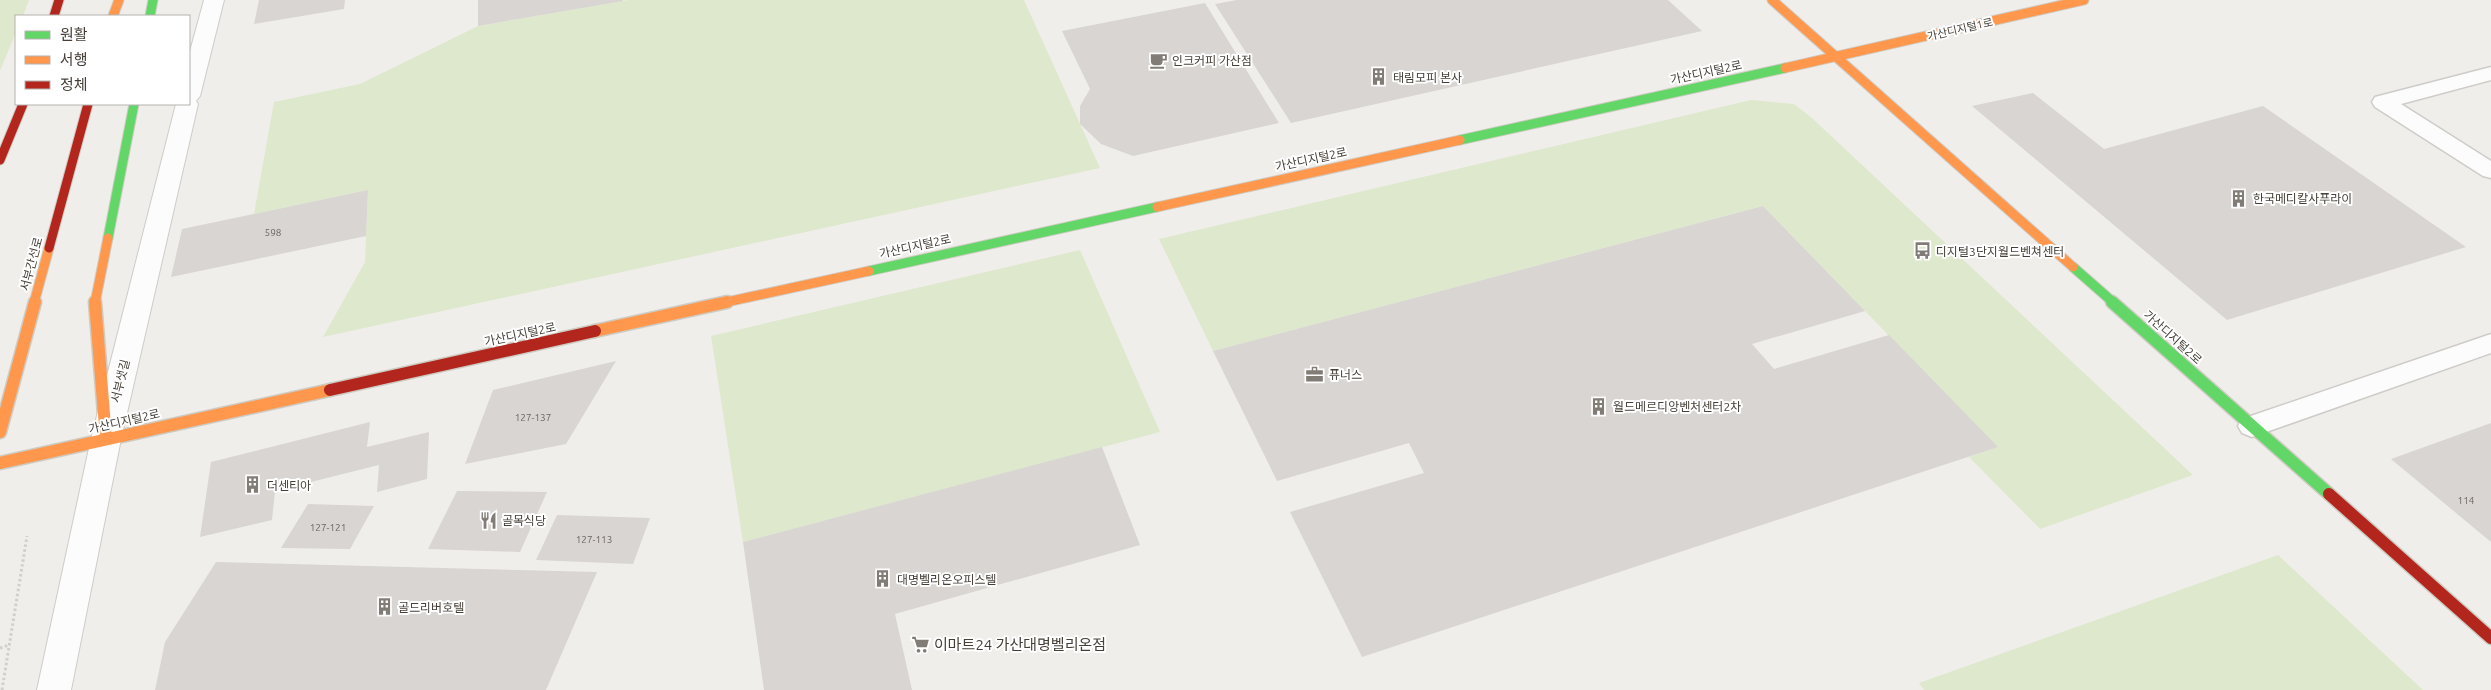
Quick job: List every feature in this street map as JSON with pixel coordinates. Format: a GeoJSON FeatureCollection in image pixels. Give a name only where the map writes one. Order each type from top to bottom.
{"type":"FeatureCollection","features":[{"type":"Feature","properties":{"kind":"street"},"geometry":{"type":"LineString","coordinates":[[54,15],[59,0]]}},
{"type":"Feature","properties":{"kind":"street"},"geometry":{"type":"LineString","coordinates":[[113,15],[119,0]]}},
{"type":"Feature","properties":{"kind":"street"},"geometry":{"type":"LineString","coordinates":[[150,15],[153,0]]}},
{"type":"Feature","properties":{"kind":"street","name":"서부샛길"},"geometry":{"type":"LineString","coordinates":[[190,93],[214,0]]}},
{"type":"Feature","properties":{"kind":"street","name":"가산디지털2로"},"geometry":{"type":"LineString","coordinates":[[1772,0],[2491,638]]}},
{"type":"Feature","properties":{"kind":"street","name":"가산디지털1로"},"geometry":{"type":"LineString","coordinates":[[1836,57],[2084,0]]}},
{"type":"Feature","properties":{"kind":"street","name":"가산디지털2로"},"geometry":{"type":"LineString","coordinates":[[0,463],[1836,57]]}},
{"type":"Feature","properties":{"kind":"street"},"geometry":{"type":"LineString","coordinates":[[0,160],[23,105]]}},
{"type":"Feature","properties":{"kind":"street","name":"서부간선로"},"geometry":{"type":"LineString","coordinates":[[0,432],[88,105]]}},
{"type":"Feature","properties":{"kind":"street"},"geometry":{"type":"LineString","coordinates":[[106,439],[95,302],[134,105]]}},
{"type":"Feature","properties":{"kind":"street","name":"서부샛길"},"geometry":{"type":"LineString","coordinates":[[54,690],[106,439],[187,105]]}},
{"type":"Feature","properties":{"kind":"lane"},"geometry":{"type":"LineString","coordinates":[[2491,73],[2383,102],[2491,171]]}},
{"type":"Feature","properties":{"kind":"lane"},"geometry":{"type":"LineString","coordinates":[[2252,426],[2491,343]]}},
{"type":"Feature","properties":{"kind":"path"},"geometry":{"type":"LineString","coordinates":[[2,690],[27,536]]}},
{"type":"Feature","properties":{"kind":"path"},"geometry":{"type":"LineString","coordinates":[[0,648],[9,645]]}},
{"type":"Feature","properties":{"kind":"green space"},"geometry":{"type":"Polygon","coordinates":[[[0,0],[29,0],[23,15],[15,15],[15,34],[0,71],[0,0]]]}},
{"type":"Feature","properties":{"kind":"green space"},"geometry":{"type":"Polygon","coordinates":[[[628,0],[1024,0],[1100,168],[323,337],[365,262],[368,190],[254,214],[274,102],[360,84],[478,26],[628,0]]]}},
{"type":"Feature","properties":{"kind":"green space"},"geometry":{"type":"Polygon","coordinates":[[[1751,100],[1794,104],[1812,118],[2193,475],[2040,529],[1969,457],[1997,447],[1763,206],[1213,351],[1159,239],[1751,100]]]}},
{"type":"Feature","properties":{"kind":"green space"},"geometry":{"type":"Polygon","coordinates":[[[1080,250],[1160,432],[743,542],[711,336],[1080,250]]]}},
{"type":"Feature","properties":{"kind":"green space"},"geometry":{"type":"Polygon","coordinates":[[[2278,555],[2423,690],[1924,690],[1919,683],[2278,555]]]}},
{"type":"Feature","properties":{"kind":"building"},"geometry":{"type":"Polygon","coordinates":[[[259,0],[345,0],[344,9],[254,24],[259,0]]]}},
{"type":"Feature","properties":{"kind":"building"},"geometry":{"type":"Polygon","coordinates":[[[478,0],[623,0],[623,1],[478,26],[478,0]]]}},
{"type":"Feature","properties":{"kind":"building","name":"태림모피 본사"},"geometry":{"type":"Polygon","coordinates":[[[1237,0],[1668,0],[1702,31],[1291,123],[1215,4],[1237,0]]]}},
{"type":"Feature","properties":{"kind":"building","name":"인크커피 가산점"},"geometry":{"type":"Polygon","coordinates":[[[1205,3],[1279,123],[1133,156],[1101,144],[1080,124],[1080,106],[1090,89],[1062,31],[1205,3]]]}},
{"type":"Feature","properties":{"kind":"building","name":"한국메디칼사푸라이"},"geometry":{"type":"Polygon","coordinates":[[[2033,93],[2104,149],[2263,106],[2466,247],[2227,320],[1972,106],[2033,93]]]}},
{"type":"Feature","properties":{"kind":"building"},"geometry":{"type":"Polygon","coordinates":[[[368,190],[366,236],[171,277],[182,229],[368,190]]]}},
{"type":"Feature","properties":{"kind":"building","name":"월드메르디앙벤처센터2차"},"geometry":{"type":"Polygon","coordinates":[[[1763,206],[1865,311],[1752,344],[1774,369],[1889,335],[1998,447],[1362,657],[1290,512],[1424,473],[1409,443],[1277,481],[1213,351],[1763,206]]]}},
{"type":"Feature","properties":{"kind":"building"},"geometry":{"type":"Polygon","coordinates":[[[616,361],[566,444],[465,464],[493,390],[616,361]]]}},
{"type":"Feature","properties":{"kind":"building","name":"더센티아"},"geometry":{"type":"Polygon","coordinates":[[[370,422],[367,447],[429,432],[427,479],[377,492],[379,465],[275,491],[272,520],[200,537],[211,462],[370,422]]]}},
{"type":"Feature","properties":{"kind":"building"},"geometry":{"type":"Polygon","coordinates":[[[2491,423],[2491,542],[2391,459],[2491,423]]]}},
{"type":"Feature","properties":{"kind":"building","name":"대명벨리온오피스텔"},"geometry":{"type":"Polygon","coordinates":[[[1102,447],[1140,545],[895,614],[912,690],[764,690],[743,542],[1102,447]]]}},
{"type":"Feature","properties":{"kind":"building","name":"골목식당"},"geometry":{"type":"Polygon","coordinates":[[[457,491],[547,492],[520,552],[428,549],[457,491]]]}},
{"type":"Feature","properties":{"kind":"building"},"geometry":{"type":"Polygon","coordinates":[[[308,504],[374,506],[350,549],[281,548],[308,504]]]}},
{"type":"Feature","properties":{"kind":"building"},"geometry":{"type":"Polygon","coordinates":[[[557,515],[650,518],[633,564],[536,560],[557,515]]]}},
{"type":"Feature","properties":{"kind":"building","name":"골드리버호텔"},"geometry":{"type":"Polygon","coordinates":[[[216,562],[597,572],[546,690],[155,690],[165,642],[216,562]]]}},
{"type":"Feature","properties":{"kind":"traffic: fast"},"geometry":{"type":"LineString","coordinates":[[150,15],[153,0]]}},
{"type":"Feature","properties":{"kind":"traffic: fast"},"geometry":{"type":"LineString","coordinates":[[1460,140],[1785,68]]}},
{"type":"Feature","properties":{"kind":"traffic: fast"},"geometry":{"type":"LineString","coordinates":[[108,238],[134,105]]}},
{"type":"Feature","properties":{"kind":"traffic: fast"},"geometry":{"type":"LineString","coordinates":[[869,271],[1157,207]]}},
{"type":"Feature","properties":{"kind":"traffic: fast"},"geometry":{"type":"LineString","coordinates":[[2073,267],[2329,494]]}},
{"type":"Feature","properties":{"kind":"traffic: slow"},"geometry":{"type":"LineString","coordinates":[[113,15],[119,0]]}},
{"type":"Feature","properties":{"kind":"traffic: slow"},"geometry":{"type":"LineString","coordinates":[[1772,0],[2073,267]]}},
{"type":"Feature","properties":{"kind":"traffic: slow"},"geometry":{"type":"LineString","coordinates":[[1785,68],[2084,0]]}},
{"type":"Feature","properties":{"kind":"traffic: slow"},"geometry":{"type":"LineString","coordinates":[[1157,207],[1460,140]]}},
{"type":"Feature","properties":{"kind":"traffic: slow"},"geometry":{"type":"LineString","coordinates":[[106,439],[95,302],[108,238]]}},
{"type":"Feature","properties":{"kind":"traffic: slow"},"geometry":{"type":"LineString","coordinates":[[0,432],[49,248]]}},
{"type":"Feature","properties":{"kind":"traffic: slow"},"geometry":{"type":"LineString","coordinates":[[595,331],[869,271]]}},
{"type":"Feature","properties":{"kind":"traffic: slow"},"geometry":{"type":"LineString","coordinates":[[0,463],[330,390]]}},
{"type":"Feature","properties":{"kind":"traffic: jam"},"geometry":{"type":"LineString","coordinates":[[54,15],[59,0]]}},
{"type":"Feature","properties":{"kind":"traffic: jam"},"geometry":{"type":"LineString","coordinates":[[0,160],[23,105]]}},
{"type":"Feature","properties":{"kind":"traffic: jam"},"geometry":{"type":"LineString","coordinates":[[49,248],[88,105]]}},
{"type":"Feature","properties":{"kind":"traffic: jam"},"geometry":{"type":"LineString","coordinates":[[330,390],[595,331]]}},
{"type":"Feature","properties":{"kind":"traffic: jam"},"geometry":{"type":"LineString","coordinates":[[2329,494],[2491,638]]}},
{"type":"Feature","properties":{"kind":"place","name":"인크커피 가산점"},"geometry":{"type":"Point","coordinates":[1158,60]}},
{"type":"Feature","properties":{"kind":"place","name":"태림모피 본사"},"geometry":{"type":"Point","coordinates":[1379,77]}},
{"type":"Feature","properties":{"kind":"place","name":"한국메디칼사푸라이"},"geometry":{"type":"Point","coordinates":[2239,198]}},
{"type":"Feature","properties":{"kind":"place","name":"디지털3단지월드벤쳐센터"},"geometry":{"type":"Point","coordinates":[1922,251]}},
{"type":"Feature","properties":{"kind":"place","name":"퓨너스"},"geometry":{"type":"Point","coordinates":[1315,374]}},
{"type":"Feature","properties":{"kind":"place","name":"월드메르디앙벤처센터2차"},"geometry":{"type":"Point","coordinates":[1599,406]}},
{"type":"Feature","properties":{"kind":"place","name":"더센티아"},"geometry":{"type":"Point","coordinates":[253,485]}},
{"type":"Feature","properties":{"kind":"place","name":"골목식당"},"geometry":{"type":"Point","coordinates":[488,520]}},
{"type":"Feature","properties":{"kind":"place","name":"대명벨리온오피스텔"},"geometry":{"type":"Point","coordinates":[883,579]}},
{"type":"Feature","properties":{"kind":"place","name":"골드리버호텔"},"geometry":{"type":"Point","coordinates":[384,607]}},
{"type":"Feature","properties":{"kind":"place","name":"이마트24 가산대명벨리온점"},"geometry":{"type":"Point","coordinates":[920,644]}}]}
